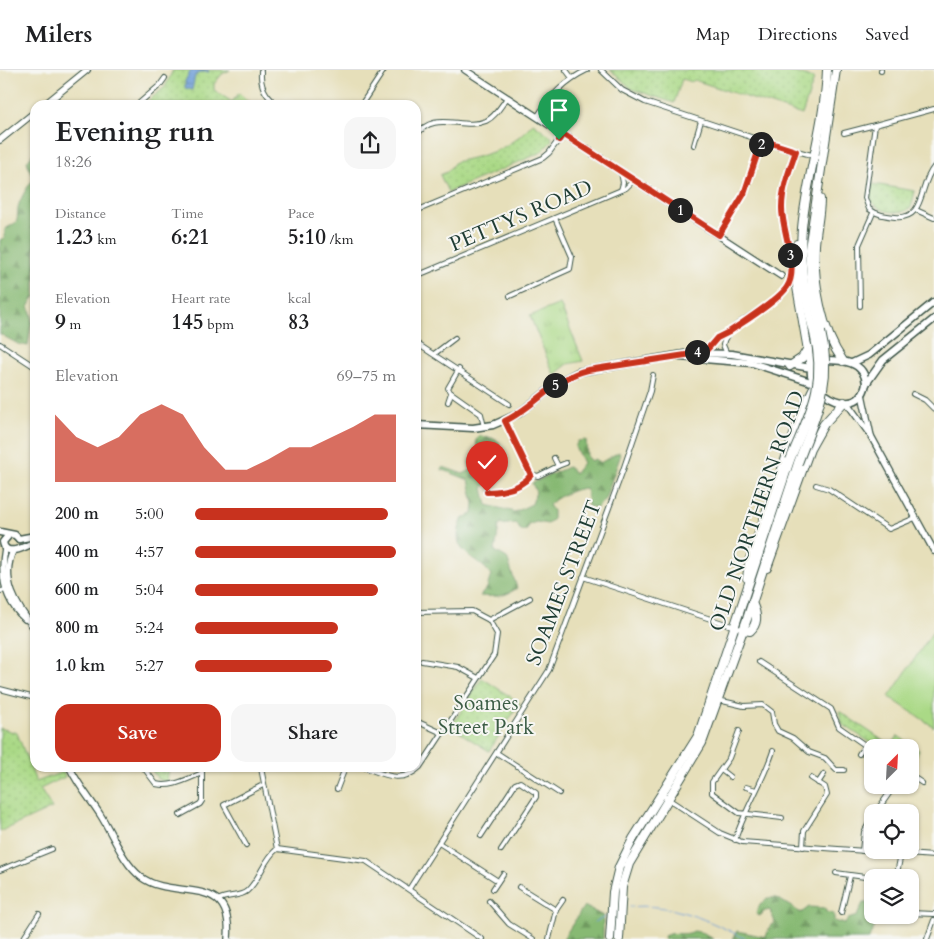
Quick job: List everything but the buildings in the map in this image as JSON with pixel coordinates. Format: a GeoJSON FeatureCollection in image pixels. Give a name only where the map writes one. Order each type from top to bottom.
{"type":"FeatureCollection","features":[{"type":"Feature","properties":{"kind":"highway","name":"OLD NORTHERN ROAD"},"geometry":{"type":"LineString","coordinates":[[818,332],[806,303],[802,264],[804,216],[827,70]]}},
{"type":"Feature","properties":{"kind":"highway","name":"OLD NORTHERN ROAD"},"geometry":{"type":"LineString","coordinates":[[610,939],[613,892],[619,867],[632,839],[665,797],[702,743],[718,700],[740,629],[748,585],[794,462],[815,398],[818,332],[809,263],[810,235],[836,70]]}},
{"type":"Feature","properties":{"kind":"highway"},"geometry":{"type":"LineString","coordinates":[[817,190],[820,200],[815,248],[818,289],[828,334],[834,349],[843,361]]}},
{"type":"Feature","properties":{"kind":"highway"},"geometry":{"type":"LineString","coordinates":[[804,216],[799,226],[796,270],[812,368]]}},
{"type":"Feature","properties":{"kind":"highway"},"geometry":{"type":"LineString","coordinates":[[790,366],[802,358],[808,348]]}},
{"type":"Feature","properties":{"kind":"highway"},"geometry":{"type":"LineString","coordinates":[[748,585],[747,575],[753,551],[813,384]]}},
{"type":"Feature","properties":{"kind":"highway"},"geometry":{"type":"LineString","coordinates":[[759,580],[767,569],[810,449],[824,424],[846,402]]}},
{"type":"Feature","properties":{"kind":"highway","name":"OLD NORTHERN ROAD"},"geometry":{"type":"LineString","coordinates":[[619,939],[621,896],[626,871],[698,736],[752,603],[794,462]]}},
{"type":"Feature","properties":{"kind":"main road"},"geometry":{"type":"LineString","coordinates":[[50,100],[88,70]]}},
{"type":"Feature","properties":{"kind":"main road"},"geometry":{"type":"LineString","coordinates":[[465,70],[781,276]]}},
{"type":"Feature","properties":{"kind":"main road"},"geometry":{"type":"LineString","coordinates":[[0,140],[30,116]]}},
{"type":"Feature","properties":{"kind":"main road"},"geometry":{"type":"LineString","coordinates":[[852,363],[873,352],[934,302]]}},
{"type":"Feature","properties":{"kind":"main road"},"geometry":{"type":"LineString","coordinates":[[846,402],[857,399],[883,360],[934,319]]}},
{"type":"Feature","properties":{"kind":"main road"},"geometry":{"type":"LineString","coordinates":[[421,426],[484,427],[505,421],[524,410],[559,382],[578,372],[705,352],[812,368],[824,360],[843,361],[852,363],[864,372],[866,384]]}},
{"type":"Feature","properties":{"kind":"main road"},"geometry":{"type":"LineString","coordinates":[[676,356],[752,363],[813,384],[827,395],[846,402],[871,436],[934,551]]}},
{"type":"Feature","properties":{"kind":"main road"},"geometry":{"type":"LineString","coordinates":[[812,368],[813,384]]}},
{"type":"Feature","properties":{"kind":"main road"},"geometry":{"type":"LineString","coordinates":[[862,394],[871,436]]}},
{"type":"Feature","properties":{"kind":"main road"},"geometry":{"type":"LineString","coordinates":[[0,532],[8,536],[12,535],[18,539],[30,537]]}},
{"type":"Feature","properties":{"kind":"main road"},"geometry":{"type":"LineString","coordinates":[[8,536],[4,539],[3,545],[5,591],[30,622]]}},
{"type":"Feature","properties":{"kind":"main road"},"geometry":{"type":"LineString","coordinates":[[5,591],[8,565],[18,539]]}},
{"type":"Feature","properties":{"kind":"main road"},"geometry":{"type":"LineString","coordinates":[[3,545],[15,550],[30,544]]}},
{"type":"Feature","properties":{"kind":"main road"},"geometry":{"type":"LineString","coordinates":[[72,772],[133,869],[140,877],[159,885],[203,891],[218,900],[227,917],[228,939]]}},
{"type":"Feature","properties":{"kind":"street"},"geometry":{"type":"LineString","coordinates":[[364,100],[384,70]]}},
{"type":"Feature","properties":{"kind":"street"},"geometry":{"type":"LineString","coordinates":[[566,70],[572,78]]}},
{"type":"Feature","properties":{"kind":"street"},"geometry":{"type":"LineString","coordinates":[[537,117],[554,93],[572,78],[587,70]]}},
{"type":"Feature","properties":{"kind":"street"},"geometry":{"type":"LineString","coordinates":[[601,70],[622,90],[634,97],[701,121],[822,158]]}},
{"type":"Feature","properties":{"kind":"street"},"geometry":{"type":"LineString","coordinates":[[261,71],[260,83],[273,100]]}},
{"type":"Feature","properties":{"kind":"street"},"geometry":{"type":"LineString","coordinates":[[142,100],[160,85],[165,78]]}},
{"type":"Feature","properties":{"kind":"street"},"geometry":{"type":"LineString","coordinates":[[421,132],[432,123],[485,121],[493,116],[507,98]]}},
{"type":"Feature","properties":{"kind":"street"},"geometry":{"type":"LineString","coordinates":[[844,133],[934,109]]}},
{"type":"Feature","properties":{"kind":"street"},"geometry":{"type":"LineString","coordinates":[[694,144],[701,121]]}},
{"type":"Feature","properties":{"kind":"street"},"geometry":{"type":"LineString","coordinates":[[875,125],[865,198],[869,209],[873,212],[903,218],[916,210],[927,176],[934,167]]}},
{"type":"Feature","properties":{"kind":"street"},"geometry":{"type":"LineString","coordinates":[[421,209],[543,158],[563,134]]}},
{"type":"Feature","properties":{"kind":"street"},"geometry":{"type":"LineString","coordinates":[[719,235],[744,194],[762,140]]}},
{"type":"Feature","properties":{"kind":"street"},"geometry":{"type":"LineString","coordinates":[[705,352],[717,338],[729,332],[783,292],[790,282],[789,250],[783,224],[782,206],[784,189],[796,151]]}},
{"type":"Feature","properties":{"kind":"street"},"geometry":{"type":"LineString","coordinates":[[621,172],[622,190]]}},
{"type":"Feature","properties":{"kind":"street","name":"PETTYS ROAD"},"geometry":{"type":"LineString","coordinates":[[421,274],[622,190],[634,180]]}},
{"type":"Feature","properties":{"kind":"street"},"geometry":{"type":"LineString","coordinates":[[916,210],[934,218]]}},
{"type":"Feature","properties":{"kind":"street"},"geometry":{"type":"LineString","coordinates":[[860,306],[859,245],[873,212]]}},
{"type":"Feature","properties":{"kind":"street"},"geometry":{"type":"LineString","coordinates":[[510,296],[570,269],[572,257],[556,218]]}},
{"type":"Feature","properties":{"kind":"street"},"geometry":{"type":"LineString","coordinates":[[727,354],[723,343],[729,332]]}},
{"type":"Feature","properties":{"kind":"street"},"geometry":{"type":"LineString","coordinates":[[434,354],[456,338]]}},
{"type":"Feature","properties":{"kind":"street"},"geometry":{"type":"LineString","coordinates":[[0,344],[30,364]]}},
{"type":"Feature","properties":{"kind":"street"},"geometry":{"type":"LineString","coordinates":[[421,346],[459,369],[509,404]]}},
{"type":"Feature","properties":{"kind":"street"},"geometry":{"type":"LineString","coordinates":[[459,369],[448,388],[451,393],[481,414],[484,427]]}},
{"type":"Feature","properties":{"kind":"street","name":"SOAMES STREET"},"geometry":{"type":"LineString","coordinates":[[409,889],[550,670],[623,470],[650,391],[653,375]]}},
{"type":"Feature","properties":{"kind":"street"},"geometry":{"type":"LineString","coordinates":[[448,402],[451,393]]}},
{"type":"Feature","properties":{"kind":"street"},"geometry":{"type":"LineString","coordinates":[[913,394],[926,400],[934,409]]}},
{"type":"Feature","properties":{"kind":"street"},"geometry":{"type":"LineString","coordinates":[[505,421],[531,475]]}},
{"type":"Feature","properties":{"kind":"street"},"geometry":{"type":"LineString","coordinates":[[554,458],[558,466]]}},
{"type":"Feature","properties":{"kind":"street"},"geometry":{"type":"LineString","coordinates":[[531,475],[538,476],[566,463]]}},
{"type":"Feature","properties":{"kind":"street"},"geometry":{"type":"LineString","coordinates":[[487,492],[512,488],[526,482],[531,475]]}},
{"type":"Feature","properties":{"kind":"street"},"geometry":{"type":"LineString","coordinates":[[816,484],[829,489],[889,529],[894,529],[915,518]]}},
{"type":"Feature","properties":{"kind":"street"},"geometry":{"type":"LineString","coordinates":[[583,577],[740,629]]}},
{"type":"Feature","properties":{"kind":"street"},"geometry":{"type":"LineString","coordinates":[[489,620],[530,598]]}},
{"type":"Feature","properties":{"kind":"street"},"geometry":{"type":"LineString","coordinates":[[421,612],[472,612],[489,620],[497,634],[495,651],[421,765]]}},
{"type":"Feature","properties":{"kind":"street"},"geometry":{"type":"LineString","coordinates":[[422,661],[458,667],[478,678]]}},
{"type":"Feature","properties":{"kind":"street"},"geometry":{"type":"LineString","coordinates":[[759,662],[827,706],[832,710],[838,728],[864,744]]}},
{"type":"Feature","properties":{"kind":"street"},"geometry":{"type":"LineString","coordinates":[[0,689],[30,697]]}},
{"type":"Feature","properties":{"kind":"street"},"geometry":{"type":"LineString","coordinates":[[718,700],[744,706],[764,706],[772,712],[774,724],[778,731],[793,738],[809,752],[825,758],[836,770],[844,770]]}},
{"type":"Feature","properties":{"kind":"street"},"geometry":{"type":"LineString","coordinates":[[421,723],[442,733]]}},
{"type":"Feature","properties":{"kind":"street"},"geometry":{"type":"LineString","coordinates":[[739,731],[730,758],[712,782],[712,793],[743,814],[782,818]]}},
{"type":"Feature","properties":{"kind":"street"},"geometry":{"type":"LineString","coordinates":[[859,754],[864,746]]}},
{"type":"Feature","properties":{"kind":"street"},"geometry":{"type":"LineString","coordinates":[[735,840],[743,814],[764,777],[774,751]]}},
{"type":"Feature","properties":{"kind":"street"},"geometry":{"type":"LineString","coordinates":[[497,752],[559,793]]}},
{"type":"Feature","properties":{"kind":"street"},"geometry":{"type":"LineString","coordinates":[[721,770],[730,777]]}},
{"type":"Feature","properties":{"kind":"street"},"geometry":{"type":"LineString","coordinates":[[147,772],[156,784],[161,786],[174,784],[202,773],[200,804],[180,815]]}},
{"type":"Feature","properties":{"kind":"street"},"geometry":{"type":"LineString","coordinates":[[261,772],[277,849]]}},
{"type":"Feature","properties":{"kind":"street"},"geometry":{"type":"LineString","coordinates":[[337,789],[343,772]]}},
{"type":"Feature","properties":{"kind":"street"},"geometry":{"type":"LineString","coordinates":[[378,772],[390,776],[408,776],[413,772]]}},
{"type":"Feature","properties":{"kind":"street"},"geometry":{"type":"LineString","coordinates":[[818,783],[824,774]]}},
{"type":"Feature","properties":{"kind":"street"},"geometry":{"type":"LineString","coordinates":[[802,847],[804,831],[827,797],[826,790],[811,778]]}},
{"type":"Feature","properties":{"kind":"street"},"geometry":{"type":"LineString","coordinates":[[481,836],[515,784],[520,782],[536,793],[536,797],[502,850]]}},
{"type":"Feature","properties":{"kind":"street"},"geometry":{"type":"LineString","coordinates":[[246,845],[224,805],[263,785]]}},
{"type":"Feature","properties":{"kind":"street"},"geometry":{"type":"LineString","coordinates":[[746,787],[756,790]]}},
{"type":"Feature","properties":{"kind":"street"},"geometry":{"type":"LineString","coordinates":[[665,797],[720,834],[750,844],[862,851],[864,832]]}},
{"type":"Feature","properties":{"kind":"street"},"geometry":{"type":"LineString","coordinates":[[439,843],[498,881]]}},
{"type":"Feature","properties":{"kind":"street"},"geometry":{"type":"LineString","coordinates":[[0,870],[52,849]]}},
{"type":"Feature","properties":{"kind":"street"},"geometry":{"type":"LineString","coordinates":[[218,900],[224,896],[243,894],[248,890],[271,854],[277,849],[366,862],[482,939]]}},
{"type":"Feature","properties":{"kind":"street"},"geometry":{"type":"LineString","coordinates":[[919,855],[934,856]]}},
{"type":"Feature","properties":{"kind":"street"},"geometry":{"type":"LineString","coordinates":[[836,873],[864,877]]}},
{"type":"Feature","properties":{"kind":"street"},"geometry":{"type":"LineString","coordinates":[[493,889],[503,874]]}},
{"type":"Feature","properties":{"kind":"street"},"geometry":{"type":"LineString","coordinates":[[841,913],[850,876]]}},
{"type":"Feature","properties":{"kind":"street"},"geometry":{"type":"LineString","coordinates":[[519,887],[556,910]]}},
{"type":"Feature","properties":{"kind":"street"},"geometry":{"type":"LineString","coordinates":[[549,939],[556,910],[563,900]]}},
{"type":"Feature","properties":{"kind":"street"},"geometry":{"type":"LineString","coordinates":[[489,901],[508,924],[533,939]]}},
{"type":"Feature","properties":{"kind":"street"},"geometry":{"type":"LineString","coordinates":[[919,913],[934,914]]}},
{"type":"Feature","properties":{"kind":"street"},"geometry":{"type":"LineString","coordinates":[[23,939],[39,914]]}},
{"type":"Feature","properties":{"kind":"street"},"geometry":{"type":"LineString","coordinates":[[927,939],[934,920]]}},
{"type":"Feature","properties":{"kind":"green space"},"geometry":{"type":"Polygon","coordinates":[[[173,70],[230,70],[222,74],[214,84],[214,90],[229,100],[149,100],[165,87],[173,70]]]}},
{"type":"Feature","properties":{"kind":"green space"},"geometry":{"type":"Polygon","coordinates":[[[610,70],[787,70],[814,79],[802,115],[694,80],[692,82],[682,79],[674,103],[632,89],[610,70]]]}},
{"type":"Feature","properties":{"kind":"green space"},"geometry":{"type":"Polygon","coordinates":[[[239,93],[247,100],[234,100],[239,93]]]}},
{"type":"Feature","properties":{"kind":"green space"},"geometry":{"type":"Polygon","coordinates":[[[533,123],[552,137],[551,142],[540,153],[448,192],[440,175],[447,172],[455,162],[488,154],[506,146],[533,123]]]}},
{"type":"Feature","properties":{"kind":"green space"},"geometry":{"type":"Polygon","coordinates":[[[30,157],[30,170],[27,161],[30,157]]]}},
{"type":"Feature","properties":{"kind":"green space"},"geometry":{"type":"Polygon","coordinates":[[[30,184],[30,332],[28,346],[18,344],[0,334],[0,240],[5,237],[5,229],[17,221],[18,208],[30,184]]]}},
{"type":"Feature","properties":{"kind":"green space"},"geometry":{"type":"Polygon","coordinates":[[[873,184],[915,191],[911,208],[901,212],[889,212],[878,207],[871,200],[873,184]]]}},
{"type":"Feature","properties":{"kind":"green space"},"geometry":{"type":"Polygon","coordinates":[[[560,304],[583,361],[568,364],[554,375],[530,316],[560,304]]]}},
{"type":"Feature","properties":{"kind":"green space"},"geometry":{"type":"Polygon","coordinates":[[[479,436],[492,438],[499,442],[501,453],[500,456],[489,458],[491,469],[497,472],[498,476],[487,476],[487,484],[483,488],[487,505],[515,512],[532,504],[536,492],[532,483],[568,467],[575,473],[583,463],[575,447],[578,441],[586,440],[587,457],[591,461],[595,459],[600,463],[619,452],[620,457],[605,499],[597,508],[588,506],[586,488],[582,488],[561,496],[549,505],[553,511],[553,519],[548,524],[536,522],[528,525],[527,530],[521,531],[516,523],[499,525],[495,551],[507,558],[517,588],[504,595],[480,596],[487,588],[491,575],[465,552],[458,540],[463,518],[473,514],[474,504],[469,480],[441,469],[443,467],[463,474],[471,470],[469,462],[472,459],[482,465],[485,464],[484,449],[477,446],[476,440],[479,436]]]}},
{"type":"Feature","properties":{"kind":"green space"},"geometry":{"type":"Polygon","coordinates":[[[934,630],[934,727],[889,697],[934,630]]]}},
{"type":"Feature","properties":{"kind":"green space","name":"Soames Street Park"},"geometry":{"type":"Polygon","coordinates":[[[482,678],[520,703],[489,751],[451,727],[482,678]]]}},
{"type":"Feature","properties":{"kind":"green space"},"geometry":{"type":"Polygon","coordinates":[[[839,711],[881,739],[865,739],[842,724],[839,711]]]}},
{"type":"Feature","properties":{"kind":"green space"},"geometry":{"type":"Polygon","coordinates":[[[0,728],[17,733],[30,767],[30,772],[32,772],[36,782],[63,772],[65,777],[40,789],[52,808],[0,832],[0,728]]]}},
{"type":"Feature","properties":{"kind":"green space"},"geometry":{"type":"Polygon","coordinates":[[[153,772],[168,772],[167,782],[158,779],[153,772]]]}},
{"type":"Feature","properties":{"kind":"green space"},"geometry":{"type":"Polygon","coordinates":[[[767,898],[777,898],[801,913],[809,907],[825,908],[826,912],[834,914],[834,921],[845,924],[848,919],[857,916],[864,903],[864,924],[877,924],[869,939],[732,939],[737,931],[766,937],[770,926],[775,922],[770,910],[765,911],[760,916],[756,914],[758,907],[767,898]]]}},
{"type":"Feature","properties":{"kind":"green space"},"geometry":{"type":"Polygon","coordinates":[[[584,906],[603,916],[603,939],[563,939],[584,906]]]}},
{"type":"Feature","properties":{"kind":"green space"},"geometry":{"type":"Polygon","coordinates":[[[694,931],[704,933],[713,939],[665,939],[664,936],[668,934],[690,933],[694,931]]]}},
{"type":"Feature","properties":{"kind":"water"},"geometry":{"type":"Polygon","coordinates":[[[191,70],[208,70],[209,72],[201,72],[195,76],[192,90],[185,88],[185,81],[191,70]]]}},
{"type":"Feature","properties":{"kind":"waterway"},"geometry":{"type":"LineString","coordinates":[[630,907],[660,907],[690,914],[746,939]]}},
{"type":"Feature","properties":{"kind":"waterway"},"geometry":{"type":"LineString","coordinates":[[594,922],[606,917]]}},
{"type":"Feature","properties":{"kind":"route"},"geometry":{"type":"LineString","coordinates":[[487,492],[512,488],[526,482],[531,475],[505,421],[524,410],[559,382],[572,374],[583,371],[705,352],[722,334],[729,332],[783,292],[791,279],[789,245],[783,224],[782,206],[784,189],[796,151],[762,140],[744,194],[719,235],[563,134],[559,140]]}}]}
